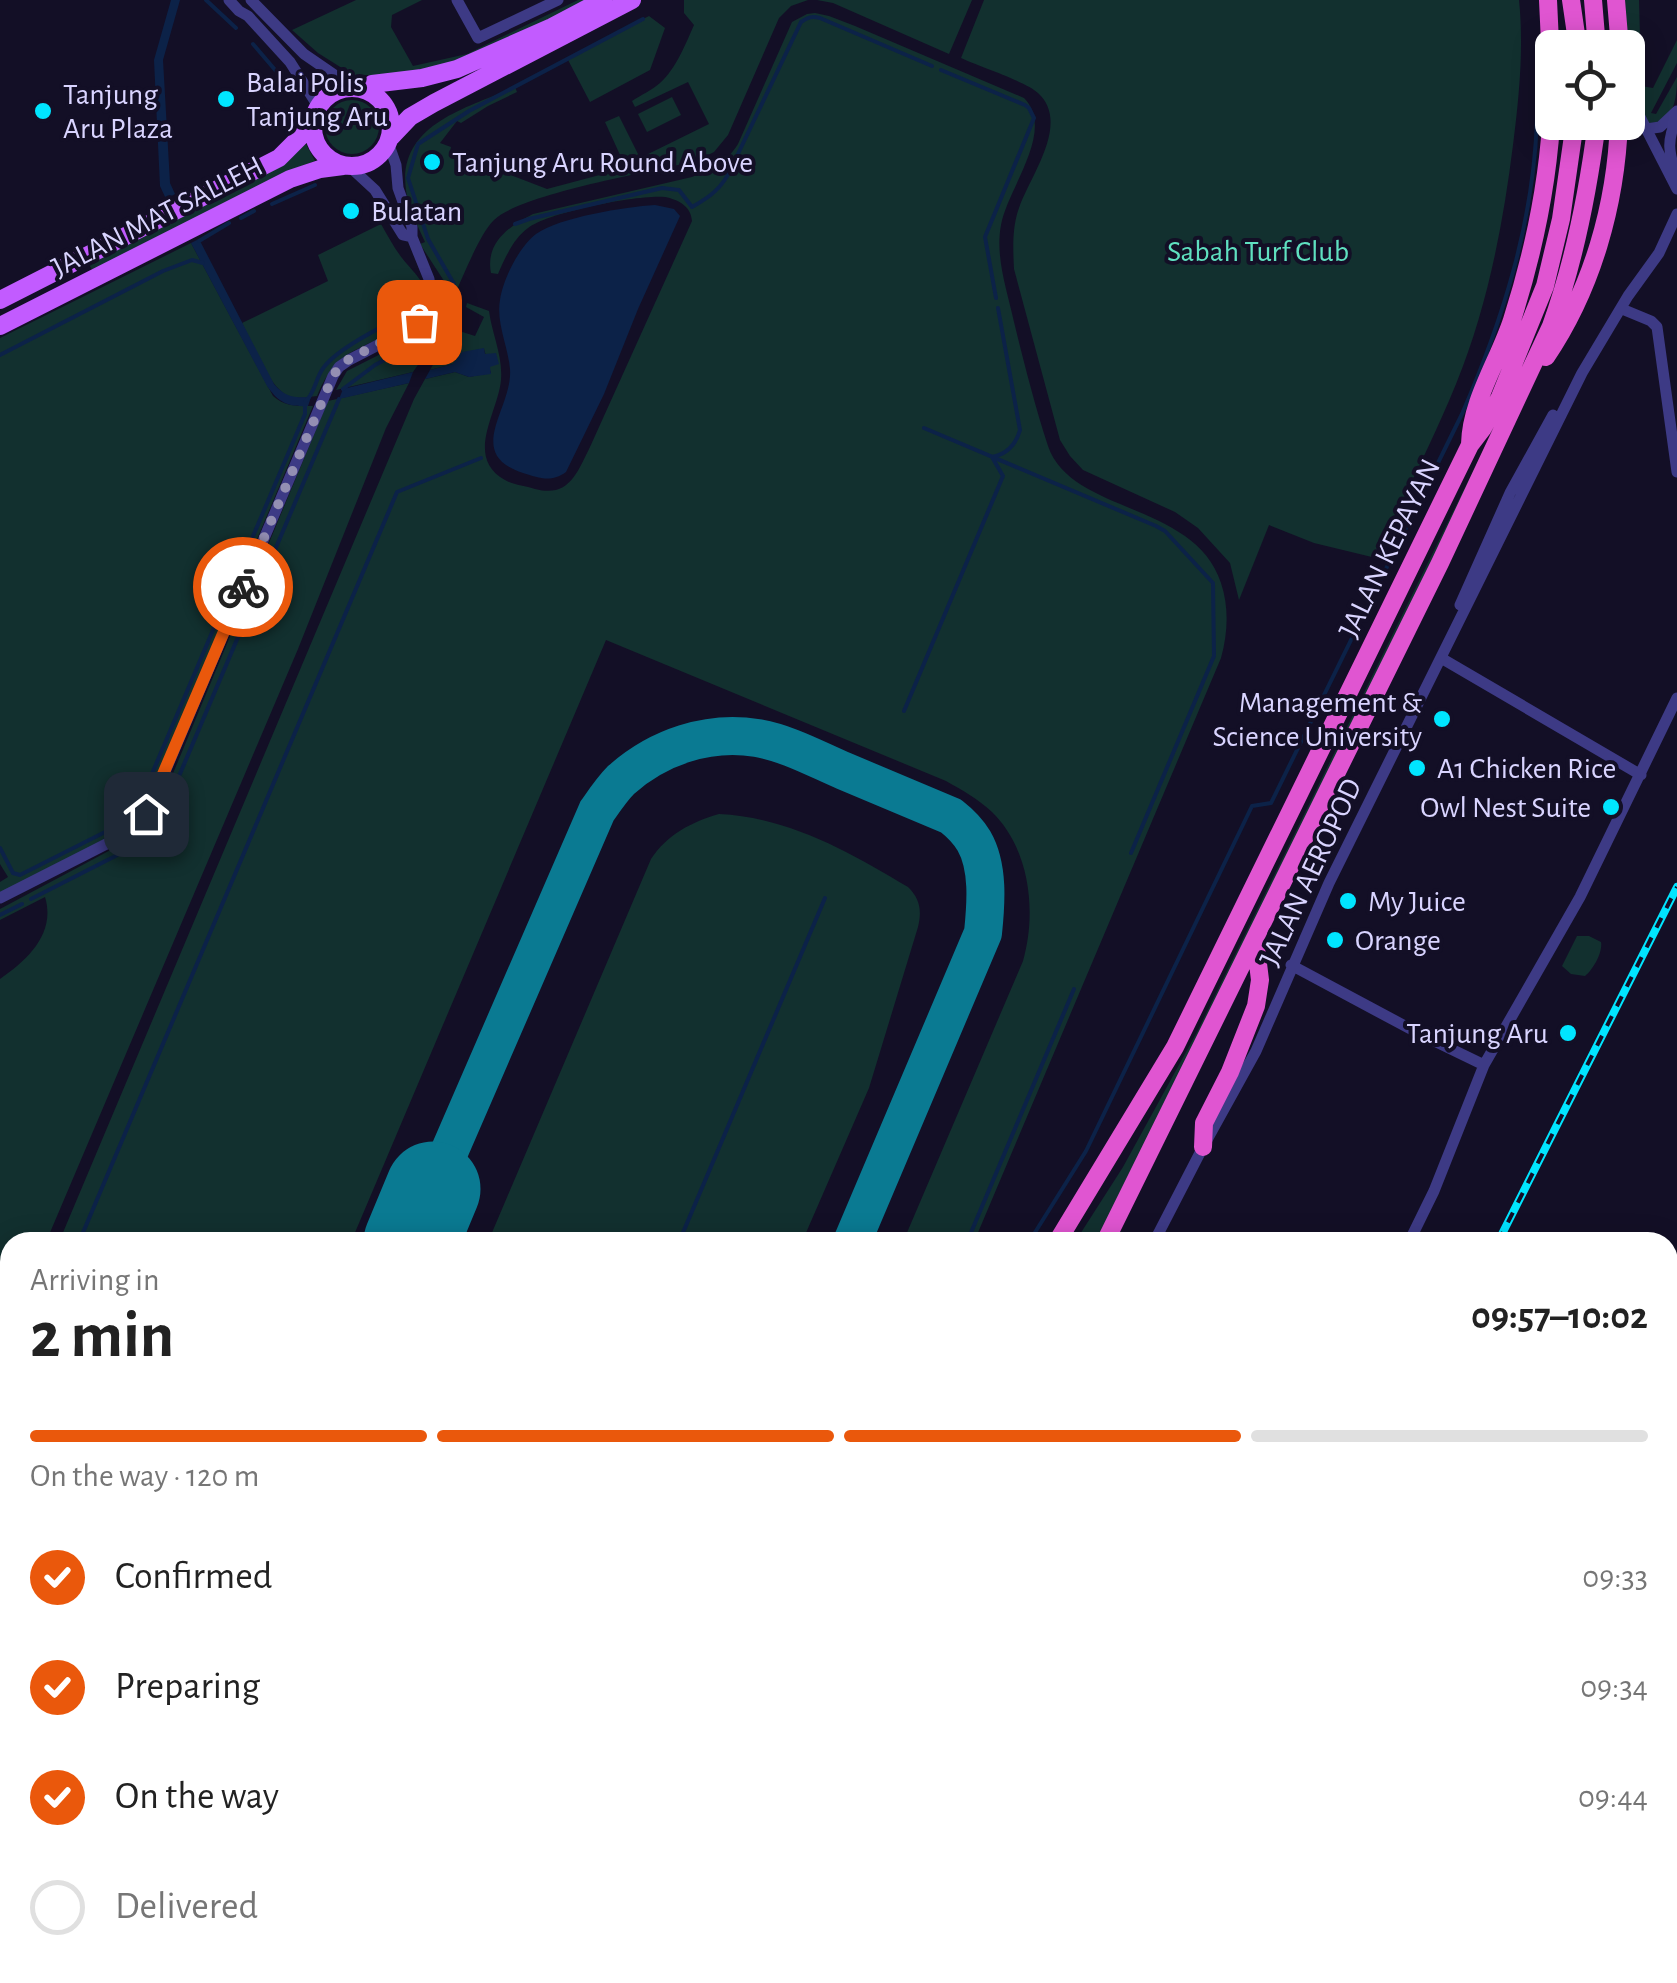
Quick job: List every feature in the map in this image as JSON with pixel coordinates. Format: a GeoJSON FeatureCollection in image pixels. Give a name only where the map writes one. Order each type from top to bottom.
{"type":"FeatureCollection","features":[{"type":"Feature","properties":{"kind":"highway"},"geometry":{"type":"LineString","coordinates":[[1548,0],[1549,30]]}},
{"type":"Feature","properties":{"kind":"highway"},"geometry":{"type":"LineString","coordinates":[[1571,0],[1575,30]]}},
{"type":"Feature","properties":{"kind":"highway"},"geometry":{"type":"LineString","coordinates":[[1593,0],[1596,30]]}},
{"type":"Feature","properties":{"kind":"highway"},"geometry":{"type":"LineString","coordinates":[[1616,0],[1618,30]]}},
{"type":"Feature","properties":{"kind":"highway"},"geometry":{"type":"LineString","coordinates":[[1470,445],[1471,426],[1511,323],[1529,261],[1550,140]]}},
{"type":"Feature","properties":{"kind":"highway","name":"JALAN KEPAYAN"},"geometry":{"type":"LineString","coordinates":[[1111,1232],[1440,562],[1551,326],[1572,140]]}},
{"type":"Feature","properties":{"kind":"highway","name":"JALAN KEPAYAN"},"geometry":{"type":"LineString","coordinates":[[1064,1232],[1176,1046],[1470,445],[1500,397],[1544,286],[1561,261],[1584,210],[1594,140]]}},
{"type":"Feature","properties":{"kind":"highway"},"geometry":{"type":"LineString","coordinates":[[1513,406],[1564,331],[1592,264],[1607,221],[1618,140]]}},
{"type":"Feature","properties":{"kind":"highway"},"geometry":{"type":"LineString","coordinates":[[1202,1146],[1204,1124],[1256,1006],[1260,980],[1255,938]]}},
{"type":"Feature","properties":{"kind":"main road"},"geometry":{"type":"LineString","coordinates":[[603,0],[457,69],[338,90],[326,96],[318,106],[312,126],[317,146],[328,158],[346,166],[372,162],[410,117],[632,0]]}},
{"type":"Feature","properties":{"kind":"main road"},"geometry":{"type":"LineString","coordinates":[[358,88],[378,96],[387,108],[392,122],[390,140]]}},
{"type":"Feature","properties":{"kind":"main road","name":"JALAN MAT SALLEH"},"geometry":{"type":"LineString","coordinates":[[0,300],[279,158],[312,126]]}},
{"type":"Feature","properties":{"kind":"main road","name":"JALAN MAT SALLEH"},"geometry":{"type":"LineString","coordinates":[[0,326],[290,179],[346,166]]}},
{"type":"Feature","properties":{"kind":"street"},"geometry":{"type":"LineString","coordinates":[[229,0],[248,16]]}},
{"type":"Feature","properties":{"kind":"street"},"geometry":{"type":"LineString","coordinates":[[238,0],[290,62],[318,106]]}},
{"type":"Feature","properties":{"kind":"street"},"geometry":{"type":"LineString","coordinates":[[251,0],[304,54],[358,88]]}},
{"type":"Feature","properties":{"kind":"street"},"geometry":{"type":"LineString","coordinates":[[457,0],[478,38],[558,0]]}},
{"type":"Feature","properties":{"kind":"street"},"geometry":{"type":"LineString","coordinates":[[1677,115],[1660,126],[1646,129],[1677,185]]}},
{"type":"Feature","properties":{"kind":"street"},"geometry":{"type":"LineString","coordinates":[[1677,115],[1668,147],[1677,185]]}},
{"type":"Feature","properties":{"kind":"street"},"geometry":{"type":"LineString","coordinates":[[0,898],[128,832],[146,814],[327,388],[348,360],[412,327],[424,316],[431,288],[398,188],[390,140]]}},
{"type":"Feature","properties":{"kind":"street"},"geometry":{"type":"LineString","coordinates":[[346,166],[375,190],[402,235],[412,236]]}},
{"type":"Feature","properties":{"kind":"street","name":"JALAN AEROPOD"},"geometry":{"type":"LineString","coordinates":[[1159,1232],[1256,1051],[1328,883],[1582,374],[1628,296],[1660,254],[1677,214]]}},
{"type":"Feature","properties":{"kind":"street"},"geometry":{"type":"LineString","coordinates":[[1622,309],[1651,321],[1657,328],[1677,472]]}},
{"type":"Feature","properties":{"kind":"street"},"geometry":{"type":"LineString","coordinates":[[1441,658],[1641,775]]}},
{"type":"Feature","properties":{"kind":"street"},"geometry":{"type":"LineString","coordinates":[[1415,1232],[1484,1065],[1580,897],[1677,698]]}},
{"type":"Feature","properties":{"kind":"street"},"geometry":{"type":"LineString","coordinates":[[1291,965],[1484,1065]]}},
{"type":"Feature","properties":{"kind":"green space"},"geometry":{"type":"Polygon","coordinates":[[[356,0],[422,0],[392,15],[391,27],[413,66],[467,54],[578,0],[595,0],[471,62],[401,75],[353,75],[318,53],[292,30],[356,0]]]}},
{"type":"Feature","properties":{"kind":"green space"},"geometry":{"type":"Polygon","coordinates":[[[684,0],[808,0],[791,6],[779,18],[728,135],[714,152],[696,161],[559,193],[508,210],[483,235],[454,296],[446,292],[446,284],[420,244],[425,242],[406,190],[406,167],[412,149],[424,134],[457,111],[515,87],[517,92],[461,123],[457,121],[440,143],[451,147],[450,152],[547,189],[626,168],[605,122],[619,116],[640,158],[709,124],[688,82],[635,107],[632,101],[660,83],[680,56],[694,25],[684,13],[684,0]]]}},
{"type":"Feature","properties":{"kind":"green space"},"geometry":{"type":"Polygon","coordinates":[[[817,0],[972,0],[949,54],[833,3],[817,0]]]}},
{"type":"Feature","properties":{"kind":"green space","name":"Sabah Turf Club"},"geometry":{"type":"Polygon","coordinates":[[[984,0],[1519,0],[1521,55],[1515,127],[1485,296],[1456,384],[1376,558],[1314,543],[1269,525],[1239,600],[1230,563],[1198,528],[1175,512],[1083,470],[1070,456],[1060,440],[1014,269],[1017,215],[1045,150],[1050,119],[1047,105],[1038,93],[961,58],[984,0]]]}},
{"type":"Feature","properties":{"kind":"green space"},"geometry":{"type":"Polygon","coordinates":[[[1625,0],[1639,0],[1640,30],[1627,30],[1625,0]]]}},
{"type":"Feature","properties":{"kind":"green space"},"geometry":{"type":"Polygon","coordinates":[[[807,14],[829,16],[855,26],[1024,98],[1035,126],[1033,143],[1005,210],[1000,249],[1018,337],[1048,446],[1061,468],[1081,485],[1186,537],[1207,557],[1221,583],[1225,601],[1226,630],[1221,658],[978,1232],[907,1232],[1023,961],[1029,922],[1027,882],[1005,827],[981,803],[946,781],[606,640],[355,1232],[63,1232],[414,399],[425,379],[455,372],[469,377],[491,373],[484,349],[430,370],[453,329],[475,336],[484,317],[466,307],[467,303],[489,311],[500,362],[499,393],[486,434],[487,459],[508,482],[556,490],[564,487],[581,466],[692,221],[684,205],[665,197],[636,198],[574,210],[523,232],[498,274],[491,273],[495,244],[515,224],[533,214],[692,177],[718,165],[738,144],[792,22],[807,14]]]}},
{"type":"Feature","properties":{"kind":"green space"},"geometry":{"type":"Polygon","coordinates":[[[649,16],[665,28],[650,70],[590,102],[567,58],[649,16]]]}},
{"type":"Feature","properties":{"kind":"green space"},"geometry":{"type":"Polygon","coordinates":[[[1677,40],[1677,63],[1651,113],[1656,114],[1677,77],[1672,109],[1662,120],[1645,123],[1645,87],[1653,88],[1677,40]]]}},
{"type":"Feature","properties":{"kind":"green space"},"geometry":{"type":"Polygon","coordinates":[[[672,97],[681,115],[647,132],[638,114],[672,97]]]}},
{"type":"Feature","properties":{"kind":"green space"},"geometry":{"type":"Polygon","coordinates":[[[352,100],[371,108],[379,127],[371,146],[352,154],[333,146],[325,127],[333,108],[352,100]]]}},
{"type":"Feature","properties":{"kind":"green space"},"geometry":{"type":"Polygon","coordinates":[[[306,144],[315,161],[286,172],[93,271],[88,263],[282,165],[306,144]]]}},
{"type":"Feature","properties":{"kind":"green space"},"geometry":{"type":"Polygon","coordinates":[[[381,224],[422,283],[425,296],[421,308],[398,328],[344,357],[317,396],[298,398],[284,393],[262,366],[242,323],[328,281],[318,255],[381,224]]]}},
{"type":"Feature","properties":{"kind":"green space"},"geometry":{"type":"Polygon","coordinates":[[[191,243],[273,396],[287,404],[313,406],[143,811],[117,834],[0,894],[0,882],[8,877],[0,864],[0,338],[191,243]]]}},
{"type":"Feature","properties":{"kind":"green space"},"geometry":{"type":"Polygon","coordinates":[[[429,322],[440,326],[413,372],[336,390],[347,371],[422,333],[429,322]]]}},
{"type":"Feature","properties":{"kind":"green space"},"geometry":{"type":"Polygon","coordinates":[[[409,383],[386,428],[298,649],[50,1232],[0,1232],[0,979],[37,944],[47,922],[47,910],[45,897],[0,920],[0,909],[133,838],[154,819],[328,401],[409,383]]]}},
{"type":"Feature","properties":{"kind":"green space"},"geometry":{"type":"Polygon","coordinates":[[[1510,400],[1102,1232],[1081,1232],[1123,1167],[1197,1032],[1510,400]]]}},
{"type":"Feature","properties":{"kind":"green space"},"geometry":{"type":"Polygon","coordinates":[[[719,814],[794,829],[864,861],[908,887],[919,905],[918,927],[869,1088],[806,1232],[492,1232],[651,859],[680,830],[719,814]]]}},
{"type":"Feature","properties":{"kind":"green space"},"geometry":{"type":"Polygon","coordinates":[[[1577,936],[1601,942],[1597,960],[1585,976],[1571,974],[1562,966],[1577,936]]]}},
{"type":"Feature","properties":{"kind":"water"},"geometry":{"type":"Polygon","coordinates":[[[171,0],[180,0],[163,60],[170,183],[175,194],[166,199],[160,186],[154,60],[171,0]]]}},
{"type":"Feature","properties":{"kind":"water"},"geometry":{"type":"Polygon","coordinates":[[[655,205],[674,209],[680,216],[566,472],[545,478],[505,464],[496,454],[493,442],[509,384],[499,309],[513,264],[530,240],[547,228],[593,214],[655,205]]]}},
{"type":"Feature","properties":{"kind":"water"},"geometry":{"type":"Polygon","coordinates":[[[199,239],[274,384],[290,396],[311,397],[308,406],[284,403],[267,386],[191,243],[199,239]]]}},
{"type":"Feature","properties":{"kind":"water"},"geometry":{"type":"Polygon","coordinates":[[[484,348],[485,354],[496,353],[499,364],[490,367],[491,374],[469,377],[455,372],[425,379],[430,370],[453,364],[462,352],[484,348]]]}},
{"type":"Feature","properties":{"kind":"water"},"geometry":{"type":"Polygon","coordinates":[[[413,372],[409,383],[339,399],[343,389],[413,372]]]}},
{"type":"Feature","properties":{"kind":"waterway"},"geometry":{"type":"LineString","coordinates":[[206,0],[236,28]]}},
{"type":"Feature","properties":{"kind":"waterway"},"geometry":{"type":"LineString","coordinates":[[736,158],[801,22],[806,19],[820,18],[932,66]]}},
{"type":"Feature","properties":{"kind":"waterway"},"geometry":{"type":"LineString","coordinates":[[343,389],[375,365],[433,334],[454,284],[428,239],[408,178],[418,144],[469,111],[643,19]]}},
{"type":"Feature","properties":{"kind":"waterway"},"geometry":{"type":"LineString","coordinates":[[253,44],[282,78]]}},
{"type":"Feature","properties":{"kind":"waterway"},"geometry":{"type":"LineString","coordinates":[[941,70],[1025,105],[1034,118],[985,237],[996,298]]}},
{"type":"Feature","properties":{"kind":"waterway"},"geometry":{"type":"LineString","coordinates":[[1035,1232],[1086,1151],[1252,806],[1271,803],[1462,414],[1491,343],[1514,269],[1530,194],[1536,140]]}},
{"type":"Feature","properties":{"kind":"waterway"},"geometry":{"type":"LineString","coordinates":[[515,224],[662,188],[679,190],[692,207],[715,191],[731,169]]}},
{"type":"Feature","properties":{"kind":"waterway"},"geometry":{"type":"LineString","coordinates":[[272,204],[315,185]]}},
{"type":"Feature","properties":{"kind":"waterway"},"geometry":{"type":"LineString","coordinates":[[241,218],[254,211]]}},
{"type":"Feature","properties":{"kind":"waterway"},"geometry":{"type":"LineString","coordinates":[[199,241],[229,223]]}},
{"type":"Feature","properties":{"kind":"waterway"},"geometry":{"type":"LineString","coordinates":[[0,355],[163,271],[192,260],[203,263]]}},
{"type":"Feature","properties":{"kind":"waterway"},"geometry":{"type":"LineString","coordinates":[[0,848],[13,873],[20,875],[115,827],[137,809],[321,371],[355,342],[420,307],[423,297]]}},
{"type":"Feature","properties":{"kind":"waterway"},"geometry":{"type":"LineString","coordinates":[[904,711],[1003,476],[992,457],[1010,448],[1020,430],[998,308]]}},
{"type":"Feature","properties":{"kind":"waterway"},"geometry":{"type":"LineString","coordinates":[[31,899],[150,838],[157,828],[339,399]]}},
{"type":"Feature","properties":{"kind":"waterway"},"geometry":{"type":"LineString","coordinates":[[924,428],[1156,526],[1213,583],[1214,656],[1131,853]]}},
{"type":"Feature","properties":{"kind":"waterway"},"geometry":{"type":"LineString","coordinates":[[83,1232],[397,492],[481,458]]}},
{"type":"Feature","properties":{"kind":"waterway"},"geometry":{"type":"LineString","coordinates":[[683,1232],[825,898]]}},
{"type":"Feature","properties":{"kind":"waterway"},"geometry":{"type":"LineString","coordinates":[[0,915],[22,904]]}},
{"type":"Feature","properties":{"kind":"waterway"},"geometry":{"type":"LineString","coordinates":[[971,1232],[1074,989]]}},
{"type":"Feature","properties":{"kind":"taxiway"},"geometry":{"type":"LineString","coordinates":[[433,1189],[605,799],[635,768],[667,750],[702,739],[739,736],[790,747],[951,816],[972,837],[982,862],[983,933],[856,1232]]}},
{"type":"Feature","properties":{"kind":"runway"},"geometry":{"type":"LineString","coordinates":[[415,1232],[433,1189]]}},
{"type":"Feature","properties":{"kind":"railway"},"geometry":{"type":"LineString","coordinates":[[1503,1232],[1677,887]]}},
{"type":"Feature","properties":{"kind":"way so far"},"geometry":{"type":"LineString","coordinates":[[243,587],[333,376],[348,360],[419,322]]}},
{"type":"Feature","properties":{"kind":"place","name":"Balai Polis Tanjung Aru"},"geometry":{"type":"Point","coordinates":[226,99]}},
{"type":"Feature","properties":{"kind":"place","name":"Tanjung Aru Plaza"},"geometry":{"type":"Point","coordinates":[43,111]}},
{"type":"Feature","properties":{"kind":"place","name":"Tanjung Aru Round Above"},"geometry":{"type":"Point","coordinates":[432,162]}},
{"type":"Feature","properties":{"kind":"place","name":"Bulatan"},"geometry":{"type":"Point","coordinates":[351,211]}},
{"type":"Feature","properties":{"kind":"place","name":"Management & Science University"},"geometry":{"type":"Point","coordinates":[1442,719]}},
{"type":"Feature","properties":{"kind":"place","name":"A1 Chicken Rice"},"geometry":{"type":"Point","coordinates":[1417,768]}},
{"type":"Feature","properties":{"kind":"place","name":"Owl Nest Suite"},"geometry":{"type":"Point","coordinates":[1611,807]}},
{"type":"Feature","properties":{"kind":"place","name":"My Juice"},"geometry":{"type":"Point","coordinates":[1348,901]}},
{"type":"Feature","properties":{"kind":"place","name":"Orange"},"geometry":{"type":"Point","coordinates":[1335,940]}},
{"type":"Feature","properties":{"kind":"place","name":"Tanjung Aru"},"geometry":{"type":"Point","coordinates":[1568,1033]}},
{"type":"Feature","properties":{"kind":"route"},"geometry":{"type":"LineString","coordinates":[[146,814],[243,587]]}}]}
